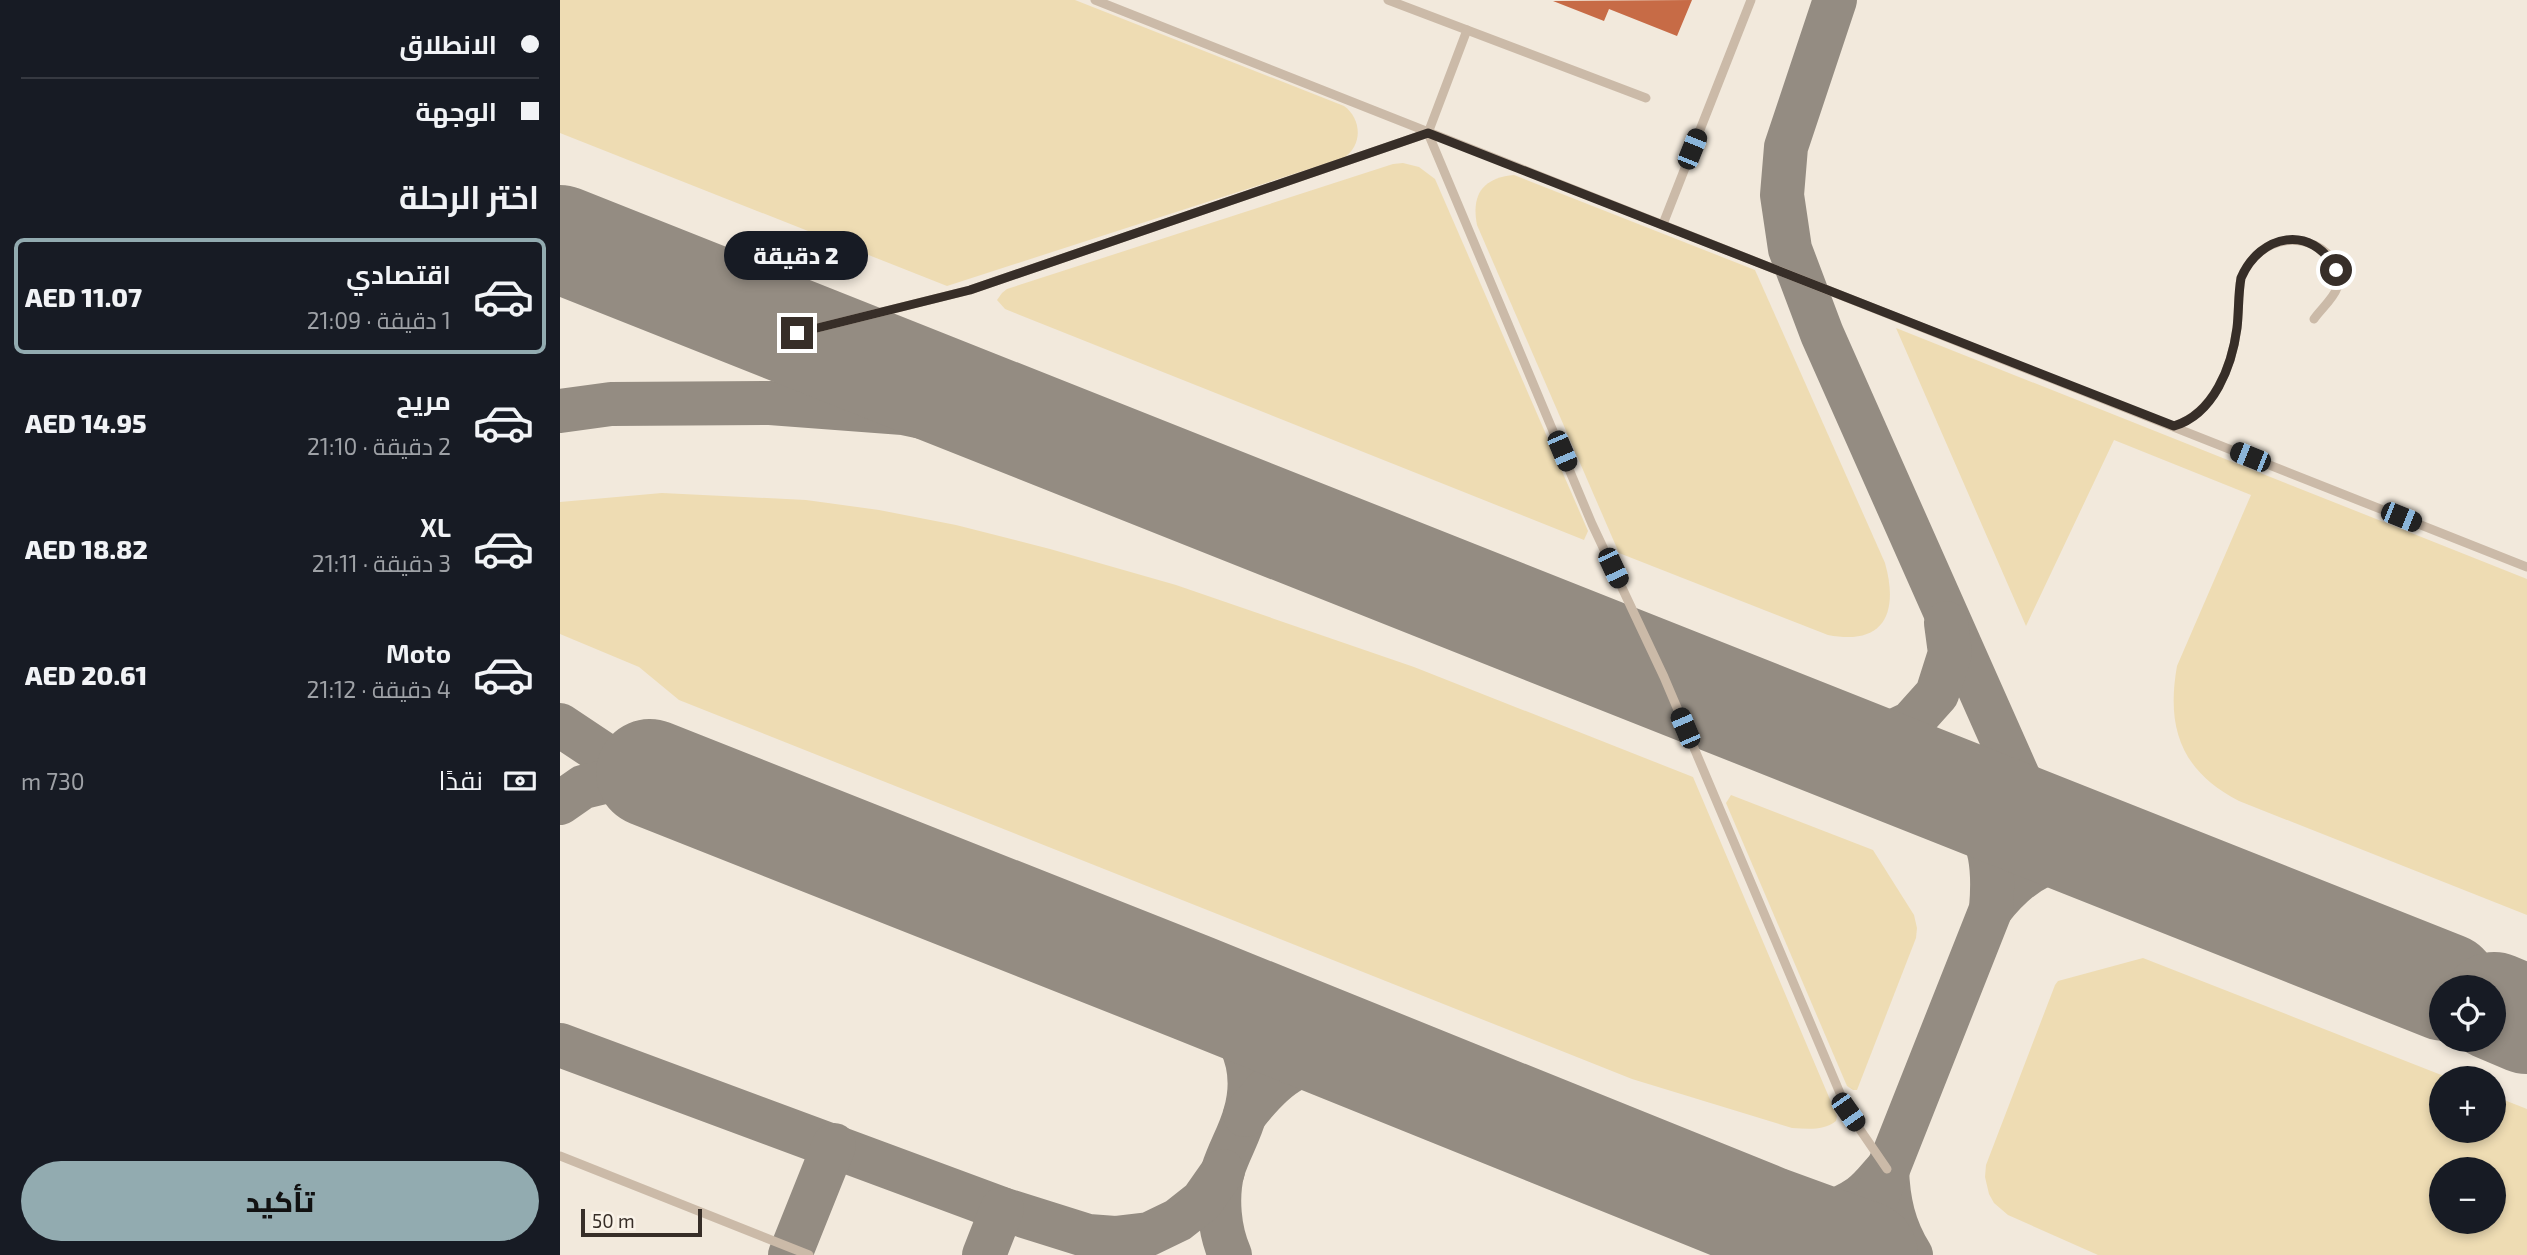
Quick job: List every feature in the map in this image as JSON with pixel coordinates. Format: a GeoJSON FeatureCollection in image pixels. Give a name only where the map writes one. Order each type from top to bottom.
{"type":"FeatureCollection","features":[{"type":"Feature","properties":{"kind":"lane"},"geometry":{"type":"LineString","coordinates":[[1095,0],[2527,567]]}},
{"type":"Feature","properties":{"kind":"lane"},"geometry":{"type":"LineString","coordinates":[[1388,0],[1646,98]]}},
{"type":"Feature","properties":{"kind":"lane"},"geometry":{"type":"LineString","coordinates":[[1663,224],[1751,0]]}},
{"type":"Feature","properties":{"kind":"lane"},"geometry":{"type":"LineString","coordinates":[[1467,30],[1428,133],[1592,524],[1664,677],[1848,1112],[1887,1169]]}},
{"type":"Feature","properties":{"kind":"lane"},"geometry":{"type":"LineString","coordinates":[[797,333],[970,290],[1428,133]]}},
{"type":"Feature","properties":{"kind":"lane"},"geometry":{"type":"LineString","coordinates":[[2174,426],[2203,408],[2221,382],[2235,339],[2241,278],[2260,251],[2279,241],[2300,240],[2327,254],[2339,279],[2336,290],[2314,319]]}},
{"type":"Feature","properties":{"kind":"lane"},"geometry":{"type":"LineString","coordinates":[[560,1156],[809,1255]]}},
{"type":"Feature","properties":{"kind":"sand"},"geometry":{"type":"Polygon","coordinates":[[[560,0],[1075,0],[1344,106],[1350,111],[1357,125],[1357,140],[1350,153],[1343,158],[947,286],[560,133],[560,0]]]}},
{"type":"Feature","properties":{"kind":"sand"},"geometry":{"type":"Polygon","coordinates":[[[1403,163],[1419,167],[1435,179],[1588,531],[1584,540],[1005,309],[997,300],[1007,289],[1403,163]]]}},
{"type":"Feature","properties":{"kind":"sand"},"geometry":{"type":"Polygon","coordinates":[[[1514,175],[1755,270],[1885,563],[1890,597],[1888,611],[1883,622],[1874,630],[1847,637],[1828,635],[1619,553],[1477,225],[1476,205],[1482,190],[1494,180],[1514,175]]]}},
{"type":"Feature","properties":{"kind":"sand"},"geometry":{"type":"Polygon","coordinates":[[[1896,328],[2527,579],[2527,915],[2239,801],[2203,776],[2191,761],[2176,728],[2174,688],[2177,666],[2251,495],[2114,440],[2026,626],[1896,328]]]}},
{"type":"Feature","properties":{"kind":"sand"},"geometry":{"type":"Polygon","coordinates":[[[662,493],[806,500],[879,510],[956,525],[1050,549],[1176,585],[1414,667],[1693,777],[1837,1116],[1836,1121],[1821,1128],[1792,1128],[1632,1079],[679,700],[639,667],[560,634],[560,502],[662,493]]]}},
{"type":"Feature","properties":{"kind":"sand"},"geometry":{"type":"Polygon","coordinates":[[[1731,795],[1873,850],[1914,915],[1916,938],[1857,1090],[1847,1086],[1726,803],[1731,795]]]}},
{"type":"Feature","properties":{"kind":"sand"},"geometry":{"type":"Polygon","coordinates":[[[2143,958],[2429,1070],[2429,1143],[2506,1143],[2506,1101],[2527,1109],[2527,1255],[2098,1255],[2008,1215],[1994,1203],[1989,1194],[1985,1177],[1986,1165],[2058,981],[2143,958]]]}},
{"type":"Feature","properties":{"kind":"building"},"geometry":{"type":"Polygon","coordinates":[[[1692,0],[1677,36],[1609,9],[1604,21],[1553,1],[1692,0]]]}},
{"type":"Feature","properties":{"kind":"taxiway"},"geometry":{"type":"LineString","coordinates":[[1835,0],[1786,147],[1782,195],[1790,249],[1822,334],[2018,776],[2035,806],[2071,839]]}},
{"type":"Feature","properties":{"kind":"taxiway"},"geometry":{"type":"LineString","coordinates":[[560,411],[611,404],[770,403],[903,413],[1017,437],[1143,470]]}},
{"type":"Feature","properties":{"kind":"taxiway"},"geometry":{"type":"LineString","coordinates":[[1826,741],[1875,740],[1911,723],[1937,694],[1950,653],[1946,623]]}},
{"type":"Feature","properties":{"kind":"taxiway"},"geometry":{"type":"LineString","coordinates":[[560,725],[602,753],[650,773]]}},
{"type":"Feature","properties":{"kind":"taxiway"},"geometry":{"type":"LineString","coordinates":[[560,803],[583,787],[620,778],[664,778]]}},
{"type":"Feature","properties":{"kind":"taxiway"},"geometry":{"type":"LineString","coordinates":[[1854,1255],[1991,909],[1992,869],[1982,830],[1966,808],[1935,784]]}},
{"type":"Feature","properties":{"kind":"taxiway"},"geometry":{"type":"LineString","coordinates":[[1991,909],[2016,883],[2040,866],[2068,857],[2103,851]]}},
{"type":"Feature","properties":{"kind":"taxiway"},"geometry":{"type":"LineString","coordinates":[[1193,988],[1208,1000],[1232,1028],[1246,1059],[1249,1076],[1245,1114],[1223,1170],[1220,1191],[1221,1224],[1230,1255]]}},
{"type":"Feature","properties":{"kind":"taxiway"},"geometry":{"type":"LineString","coordinates":[[2506,1012],[2527,1023]]}},
{"type":"Feature","properties":{"kind":"taxiway"},"geometry":{"type":"LineString","coordinates":[[560,1045],[1002,1209],[1088,1236],[1115,1238],[1149,1234],[1178,1220],[1202,1201],[1223,1171]]}},
{"type":"Feature","properties":{"kind":"taxiway"},"geometry":{"type":"LineString","coordinates":[[1245,1115],[1270,1087],[1293,1070],[1320,1060],[1356,1054]]}},
{"type":"Feature","properties":{"kind":"taxiway"},"geometry":{"type":"LineString","coordinates":[[790,1255],[834,1145]]}},
{"type":"Feature","properties":{"kind":"taxiway"},"geometry":{"type":"LineString","coordinates":[[1768,1220],[1792,1220],[1839,1209],[1864,1194],[1887,1169],[1893,1214],[1911,1255]]}},
{"type":"Feature","properties":{"kind":"taxiway"},"geometry":{"type":"LineString","coordinates":[[984,1255],[1002,1209]]}},
{"type":"Feature","properties":{"kind":"taxiway"},"geometry":{"type":"LineString","coordinates":[[1768,1220],[1788,1230],[1807,1255]]}},
{"type":"Feature","properties":{"kind":"runway"},"geometry":{"type":"LineString","coordinates":[[560,239],[2429,981]]}},
{"type":"Feature","properties":{"kind":"runway"},"geometry":{"type":"LineString","coordinates":[[650,773],[1768,1220],[1864,1255]]}},
{"type":"Feature","properties":{"kind":"runway"},"geometry":{"type":"LineString","coordinates":[[2506,1011],[2527,1020]]}},
{"type":"Feature","properties":{"kind":"route"},"geometry":{"type":"LineString","coordinates":[[797,333],[970,290],[1428,133],[2174,426],[2203,408],[2221,382],[2234,347],[2241,278],[2260,251],[2279,241],[2300,240],[2327,254],[2336,270]]}}]}
